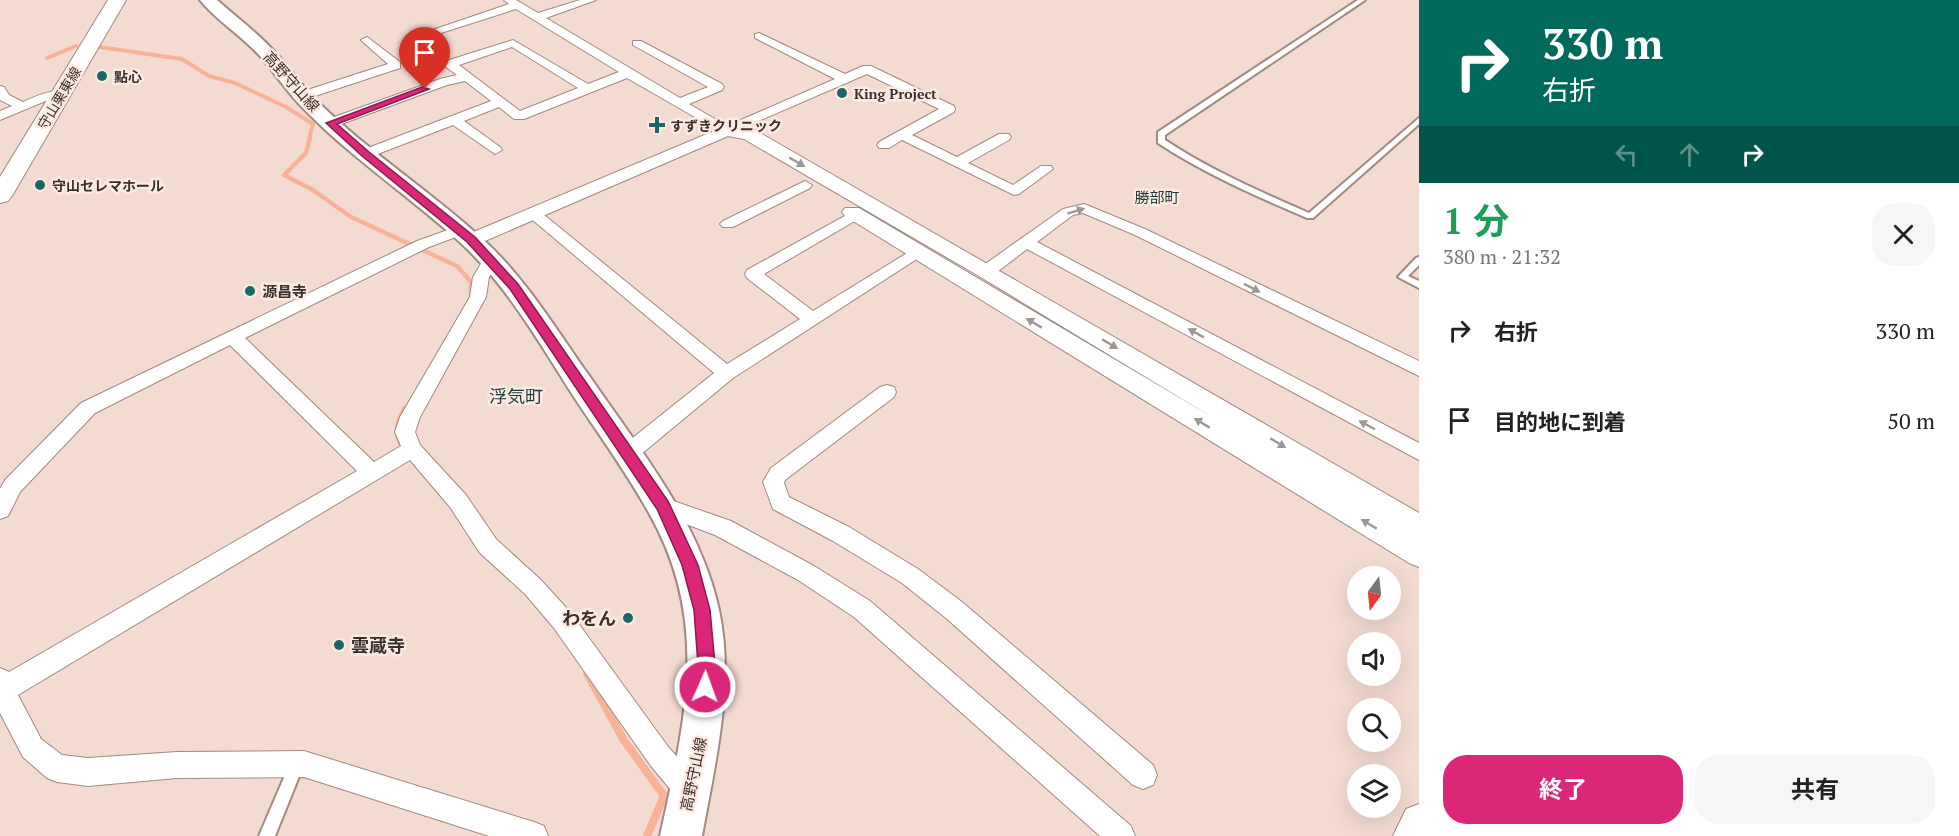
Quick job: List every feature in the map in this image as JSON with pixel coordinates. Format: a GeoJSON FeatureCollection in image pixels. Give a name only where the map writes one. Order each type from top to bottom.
{"type":"FeatureCollection","features":[{"type":"Feature","properties":{"kind":"main road","name":"守山栗東線"},"geometry":{"type":"LineString","coordinates":[[0,196],[117,0]]}},
{"type":"Feature","properties":{"kind":"main road","name":"高野守山線"},"geometry":{"type":"LineString","coordinates":[[208,0],[265,51],[302,96],[331,123],[365,154],[465,235],[491,261],[527,305],[663,506],[690,565],[702,610],[706,638],[707,665],[702,732],[681,836]]}},
{"type":"Feature","properties":{"kind":"street"},"geometry":{"type":"LineString","coordinates":[[537,17],[567,3],[591,0]]}},
{"type":"Feature","properties":{"kind":"street"},"geometry":{"type":"LineString","coordinates":[[418,37],[513,3],[726,131],[805,185],[932,254],[987,271],[1419,527]]}},
{"type":"Feature","properties":{"kind":"street"},"geometry":{"type":"LineString","coordinates":[[759,36],[845,79]]}},
{"type":"Feature","properties":{"kind":"street"},"geometry":{"type":"LineString","coordinates":[[302,96],[396,65],[367,40]]}},
{"type":"Feature","properties":{"kind":"street"},"geometry":{"type":"LineString","coordinates":[[587,89],[513,43],[450,64],[519,116],[628,73]]}},
{"type":"Feature","properties":{"kind":"street"},"geometry":{"type":"LineString","coordinates":[[637,44],[718,87],[679,103]]}},
{"type":"Feature","properties":{"kind":"street"},"geometry":{"type":"LineString","coordinates":[[0,510],[12,486],[88,408],[423,244],[465,235],[533,213],[867,69],[949,109],[884,145]]}},
{"type":"Feature","properties":{"kind":"street"},"geometry":{"type":"LineString","coordinates":[[331,123],[444,82],[467,77]]}},
{"type":"Feature","properties":{"kind":"street"},"geometry":{"type":"LineString","coordinates":[[0,90],[4,97],[23,106]]}},
{"type":"Feature","properties":{"kind":"street"},"geometry":{"type":"LineString","coordinates":[[0,116],[45,97],[61,95]]}},
{"type":"Feature","properties":{"kind":"street"},"geometry":{"type":"LineString","coordinates":[[365,154],[501,102]]}},
{"type":"Feature","properties":{"kind":"street"},"geometry":{"type":"LineString","coordinates":[[454,120],[495,150]]}},
{"type":"Feature","properties":{"kind":"street"},"geometry":{"type":"LineString","coordinates":[[726,131],[749,134],[932,254],[1419,554]]}},
{"type":"Feature","properties":{"kind":"street"},"geometry":{"type":"LineString","coordinates":[[902,135],[1014,191],[1046,169]]}},
{"type":"Feature","properties":{"kind":"street"},"geometry":{"type":"LineString","coordinates":[[957,162],[1004,137]]}},
{"type":"Feature","properties":{"kind":"street"},"geometry":{"type":"LineString","coordinates":[[728,224],[805,185]]}},
{"type":"Feature","properties":{"kind":"street"},"geometry":{"type":"LineString","coordinates":[[987,271],[1073,209],[1095,210],[1419,369]]}},
{"type":"Feature","properties":{"kind":"street"},"geometry":{"type":"LineString","coordinates":[[533,213],[726,373]]}},
{"type":"Feature","properties":{"kind":"street"},"geometry":{"type":"LineString","coordinates":[[812,319],[753,274],[857,215]]}},
{"type":"Feature","properties":{"kind":"street"},"geometry":{"type":"LineString","coordinates":[[1028,243],[1419,452]]}},
{"type":"Feature","properties":{"kind":"street"},"geometry":{"type":"LineString","coordinates":[[627,454],[726,373],[812,319],[932,254]]}},
{"type":"Feature","properties":{"kind":"street"},"geometry":{"type":"LineString","coordinates":[[491,261],[481,277],[477,297],[410,417],[405,432],[406,453],[458,501],[488,546],[533,587],[562,620],[660,757],[690,791]]}},
{"type":"Feature","properties":{"kind":"street"},"geometry":{"type":"LineString","coordinates":[[232,337],[372,472]]}},
{"type":"Feature","properties":{"kind":"street"},"geometry":{"type":"LineString","coordinates":[[887,392],[778,474],[773,482],[781,503],[841,534],[910,576],[954,610],[1143,775]]}},
{"type":"Feature","properties":{"kind":"street"},"geometry":{"type":"LineString","coordinates":[[406,453],[1,685],[32,748],[57,768],[88,772],[177,765],[304,764],[534,836]]}},
{"type":"Feature","properties":{"kind":"street"},"geometry":{"type":"LineString","coordinates":[[663,506],[723,528],[806,573],[862,609],[1121,836]]}},
{"type":"Feature","properties":{"kind":"street"},"geometry":{"type":"LineString","coordinates":[[1412,836],[1419,822]]}},
{"type":"Feature","properties":{"kind":"lane"},"geometry":{"type":"LineString","coordinates":[[1362,0],[1161,134],[1161,141],[1218,176],[1310,216],[1419,120]]}},
{"type":"Feature","properties":{"kind":"lane"},"geometry":{"type":"LineString","coordinates":[[1419,260],[1402,277],[1419,285]]}},
{"type":"Feature","properties":{"kind":"lane"},"geometry":{"type":"LineString","coordinates":[[267,836],[297,764]]}},
{"type":"Feature","properties":{"kind":"waterway"},"geometry":{"type":"LineString","coordinates":[[47,58],[76,46]]}},
{"type":"Feature","properties":{"kind":"waterway"},"geometry":{"type":"LineString","coordinates":[[100,47],[182,59],[209,76],[235,83],[286,107],[313,124],[309,139]]}},
{"type":"Feature","properties":{"kind":"waterway"},"geometry":{"type":"LineString","coordinates":[[310,138],[306,153],[284,175],[313,190],[351,217],[457,266],[471,282],[471,296]]}},
{"type":"Feature","properties":{"kind":"waterway"},"geometry":{"type":"LineString","coordinates":[[404,448],[399,438],[398,428],[405,409]]}},
{"type":"Feature","properties":{"kind":"waterway"},"geometry":{"type":"LineString","coordinates":[[587,673],[623,739],[664,796],[647,836]]}},
{"type":"Feature","properties":{"kind":"place","name":"點心"},"geometry":{"type":"Point","coordinates":[102,76]}},
{"type":"Feature","properties":{"kind":"place","name":"King Project"},"geometry":{"type":"Point","coordinates":[842,93]}},
{"type":"Feature","properties":{"kind":"place","name":"すずきクリニック"},"geometry":{"type":"Point","coordinates":[657,125]}},
{"type":"Feature","properties":{"kind":"place","name":"守山セレマホール"},"geometry":{"type":"Point","coordinates":[40,185]}},
{"type":"Feature","properties":{"kind":"place","name":"源昌寺"},"geometry":{"type":"Point","coordinates":[250,291]}},
{"type":"Feature","properties":{"kind":"place","name":"わをん"},"geometry":{"type":"Point","coordinates":[628,618]}},
{"type":"Feature","properties":{"kind":"place","name":"雲蔵寺"},"geometry":{"type":"Point","coordinates":[339,645]}},
{"type":"Feature","properties":{"kind":"district","name":"勝部町"},"geometry":{"type":"Point","coordinates":[1157,197]}},
{"type":"Feature","properties":{"kind":"district","name":"浮気町"},"geometry":{"type":"Point","coordinates":[516,396]}},
{"type":"Feature","properties":{"kind":"route"},"geometry":{"type":"LineString","coordinates":[[425,89],[331,123],[365,154],[471,240],[514,286],[663,506],[690,565],[702,610],[706,638],[705,687]]}}]}
